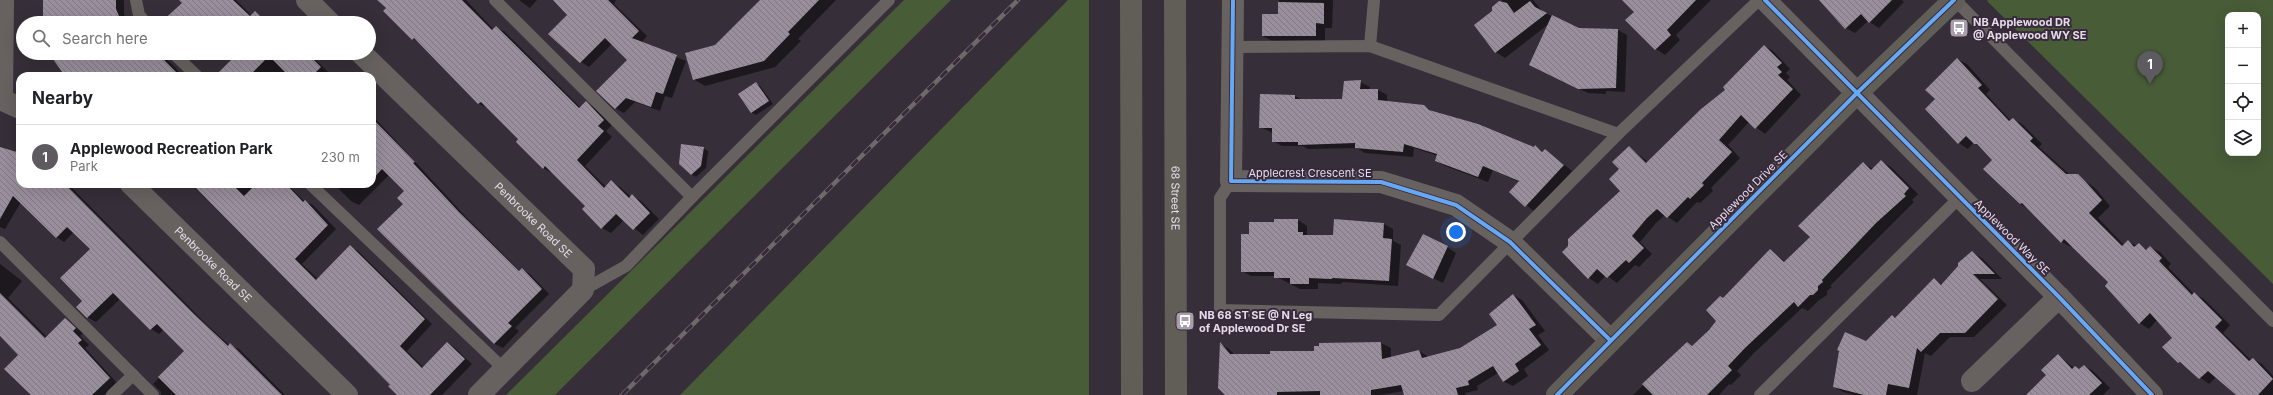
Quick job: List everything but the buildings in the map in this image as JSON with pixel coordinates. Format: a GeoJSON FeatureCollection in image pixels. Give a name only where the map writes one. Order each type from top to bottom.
{"type":"FeatureCollection","features":[{"type":"Feature","properties":{"kind":"main road"},"geometry":{"type":"LineString","coordinates":[[1131,0],[1132,395]]}},
{"type":"Feature","properties":{"kind":"main road","name":"68 Street SE"},"geometry":{"type":"LineString","coordinates":[[1175,0],[1176,395]]}},
{"type":"Feature","properties":{"kind":"main road","name":"Applewood Drive SE"},"geometry":{"type":"LineString","coordinates":[[1557,395],[1857,93],[1955,0]]}},
{"type":"Feature","properties":{"kind":"street"},"geometry":{"type":"LineString","coordinates":[[3,0],[8,102]]}},
{"type":"Feature","properties":{"kind":"street"},"geometry":{"type":"LineString","coordinates":[[306,0],[323,16]]}},
{"type":"Feature","properties":{"kind":"street"},"geometry":{"type":"LineString","coordinates":[[1231,181],[1233,0]]}},
{"type":"Feature","properties":{"kind":"street","name":"Applewood Way SE"},"geometry":{"type":"LineString","coordinates":[[1765,0],[2059,297],[2152,395]]}},
{"type":"Feature","properties":{"kind":"street","name":"Penbrooke Road SE"},"geometry":{"type":"LineString","coordinates":[[368,60],[584,269],[584,290]]}},
{"type":"Feature","properties":{"kind":"street","name":"Applecrest Crescent SE"},"geometry":{"type":"LineString","coordinates":[[1231,181],[1381,182],[1456,206],[1510,242],[1610,340]]}},
{"type":"Feature","properties":{"kind":"street","name":"Penbrooke Road SE"},"geometry":{"type":"LineString","coordinates":[[135,188],[347,395]]}},
{"type":"Feature","properties":{"kind":"street"},"geometry":{"type":"LineString","coordinates":[[479,395],[584,290]]}},
{"type":"Feature","properties":{"kind":"street"},"geometry":{"type":"LineString","coordinates":[[1972,380],[2059,297]]}},
{"type":"Feature","properties":{"kind":"lane"},"geometry":{"type":"LineString","coordinates":[[136,0],[140,16]]}},
{"type":"Feature","properties":{"kind":"lane"},"geometry":{"type":"LineString","coordinates":[[495,0],[692,197]]}},
{"type":"Feature","properties":{"kind":"lane"},"geometry":{"type":"LineString","coordinates":[[584,290],[626,266],[692,197],[889,0]]}},
{"type":"Feature","properties":{"kind":"lane"},"geometry":{"type":"LineString","coordinates":[[1370,46],[1374,0]]}},
{"type":"Feature","properties":{"kind":"lane"},"geometry":{"type":"LineString","coordinates":[[1231,181],[1220,198],[1220,310],[1439,315],[1618,134],[1759,0]]}},
{"type":"Feature","properties":{"kind":"lane"},"geometry":{"type":"LineString","coordinates":[[1955,0],[2273,321]]}},
{"type":"Feature","properties":{"kind":"lane"},"geometry":{"type":"LineString","coordinates":[[1233,47],[1370,46],[1618,134]]}},
{"type":"Feature","properties":{"kind":"lane"},"geometry":{"type":"LineString","coordinates":[[180,60],[193,72]]}},
{"type":"Feature","properties":{"kind":"lane"},"geometry":{"type":"LineString","coordinates":[[314,188],[505,370]]}},
{"type":"Feature","properties":{"kind":"lane"},"geometry":{"type":"LineString","coordinates":[[1767,393],[1960,197]]}},
{"type":"Feature","properties":{"kind":"lane"},"geometry":{"type":"LineString","coordinates":[[0,242],[153,395]]}},
{"type":"Feature","properties":{"kind":"lane"},"geometry":{"type":"LineString","coordinates":[[112,395],[133,375]]}},
{"type":"Feature","properties":{"kind":"green space"},"geometry":{"type":"Polygon","coordinates":[[[904,0],[951,0],[555,395],[506,395],[904,0]]]}},
{"type":"Feature","properties":{"kind":"green space"},"geometry":{"type":"Polygon","coordinates":[[[1068,0],[1089,0],[1089,395],[680,395],[1068,0]]]}},
{"type":"Feature","properties":{"kind":"green space"},"geometry":{"type":"Polygon","coordinates":[[[2273,0],[2273,284],[1987,1],[2273,0]]]}},
{"type":"Feature","properties":{"kind":"railway"},"geometry":{"type":"LineString","coordinates":[[622,395],[1018,0]]}},
{"type":"Feature","properties":{"kind":"cycle path"},"geometry":{"type":"LineString","coordinates":[[1233,0],[1231,181],[1381,182],[1456,205],[1510,242],[1610,340]]}},
{"type":"Feature","properties":{"kind":"cycle path"},"geometry":{"type":"LineString","coordinates":[[1765,0],[2059,297],[2152,395]]}},
{"type":"Feature","properties":{"kind":"cycle path"},"geometry":{"type":"LineString","coordinates":[[1557,395],[1857,93],[1954,0]]}},
{"type":"Feature","properties":{"kind":"place","name":"NB Applewood DR @ Applewood WY SE"},"geometry":{"type":"Point","coordinates":[1959,28]}},
{"type":"Feature","properties":{"kind":"place","name":"Applewood Recreation Park"},"geometry":{"type":"Point","coordinates":[2150,84]}},
{"type":"Feature","properties":{"kind":"place","name":"NB 68 ST SE @ N Leg of Applewood Dr SE"},"geometry":{"type":"Point","coordinates":[1185,321]}}]}
